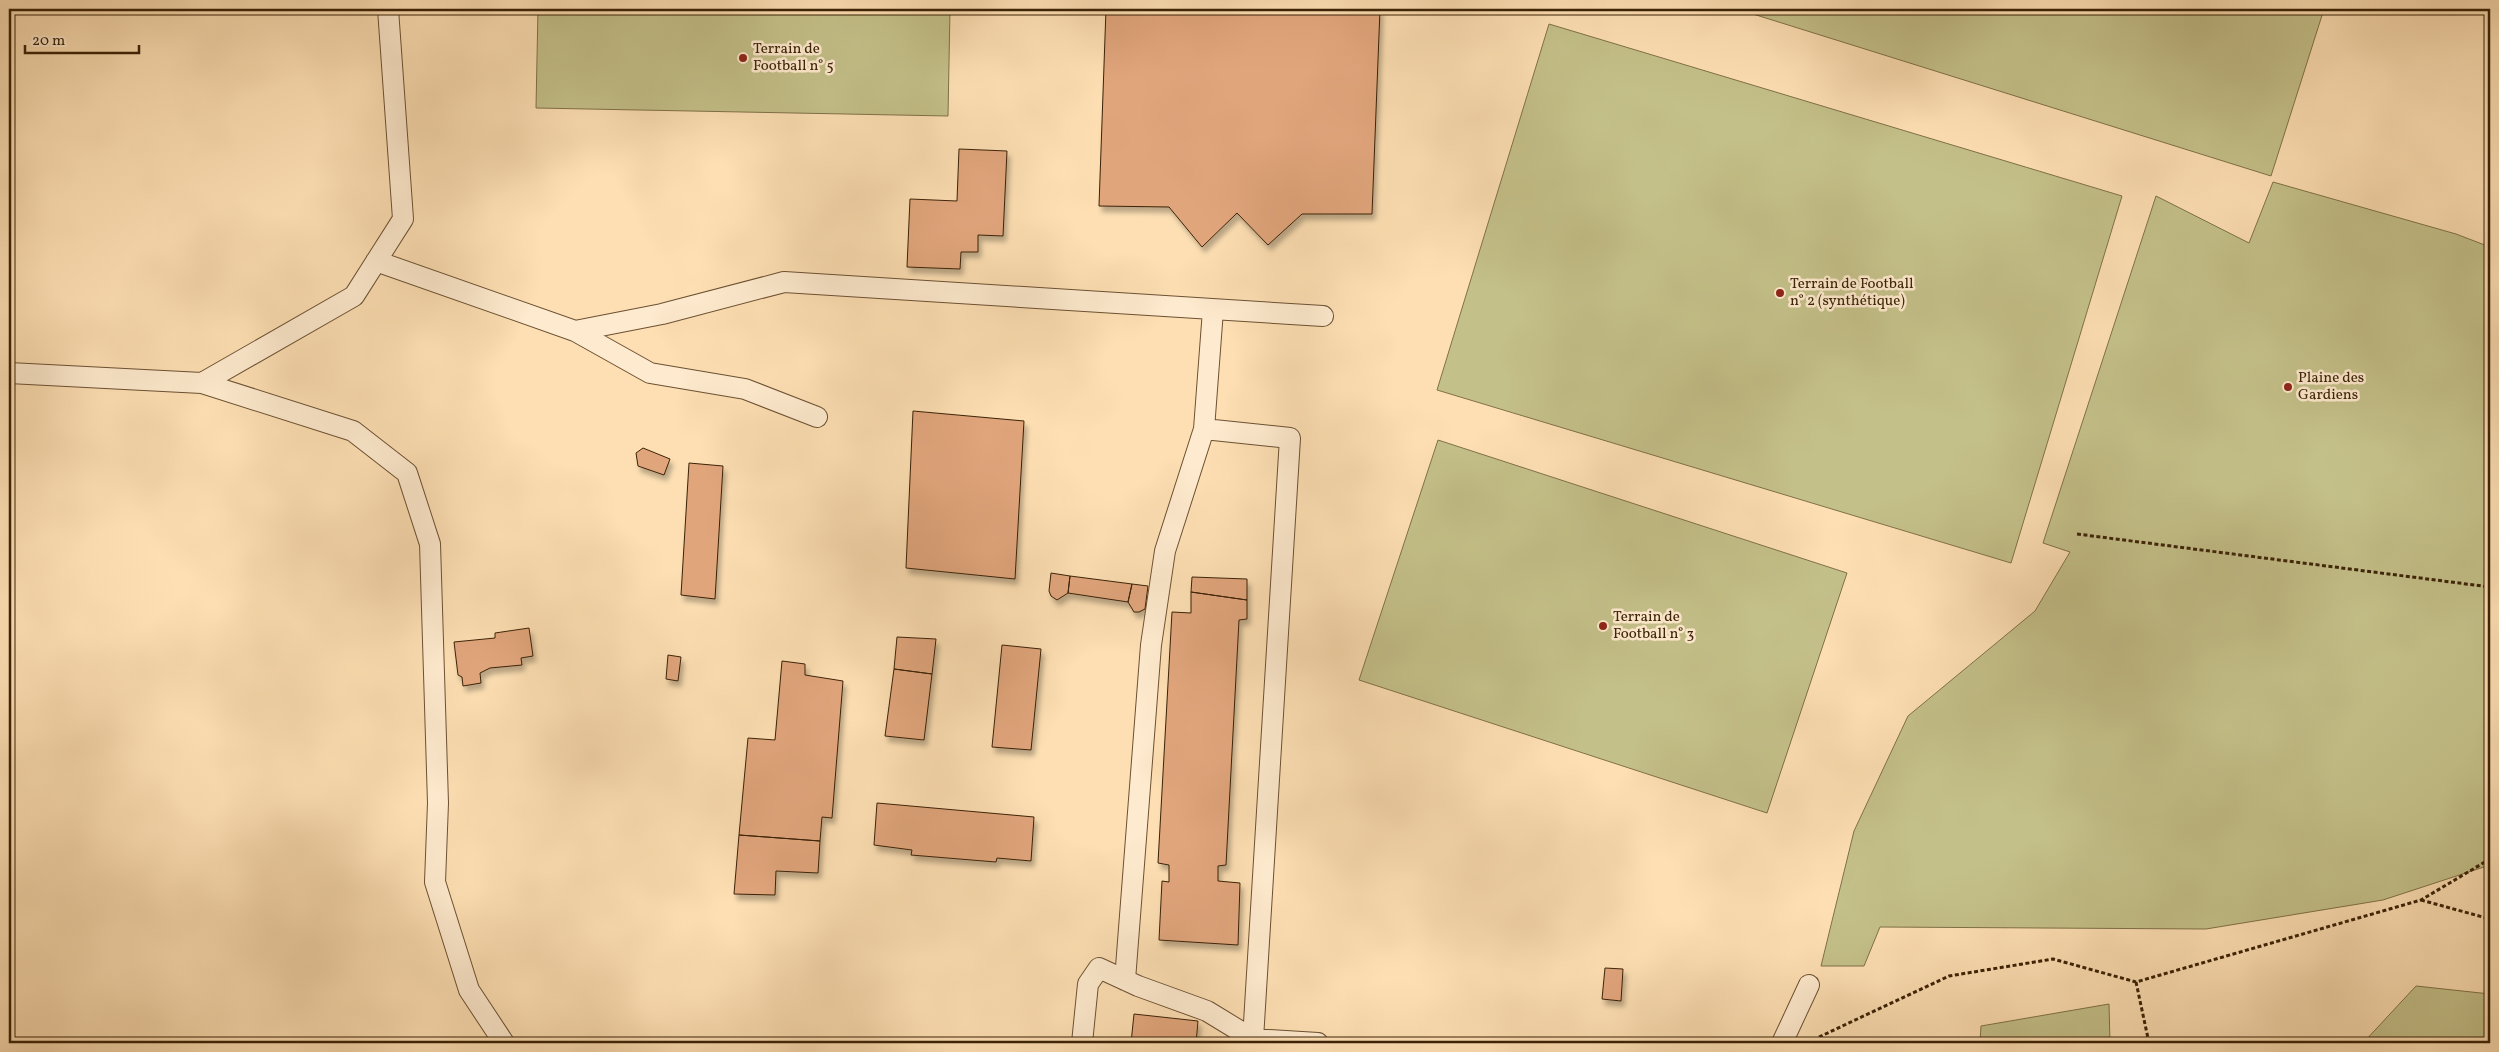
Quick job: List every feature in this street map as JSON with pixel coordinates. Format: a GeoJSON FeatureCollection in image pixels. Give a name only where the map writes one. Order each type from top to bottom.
{"type":"FeatureCollection","features":[{"type":"Feature","properties":{"kind":"lane"},"geometry":{"type":"LineString","coordinates":[[202,383],[354,296],[403,219],[388,9]]}},
{"type":"Feature","properties":{"kind":"lane"},"geometry":{"type":"LineString","coordinates":[[376,261],[575,331],[650,373],[745,389],[817,417]]}},
{"type":"Feature","properties":{"kind":"lane"},"geometry":{"type":"LineString","coordinates":[[575,331],[662,314],[784,282],[1323,316]]}},
{"type":"Feature","properties":{"kind":"lane"},"geometry":{"type":"LineString","coordinates":[[1125,980],[1151,645],[1165,551],[1204,429],[1213,310]]}},
{"type":"Feature","properties":{"kind":"lane"},"geometry":{"type":"LineString","coordinates":[[9,373],[202,383],[353,431],[407,473],[430,544],[438,803],[434,882],[469,990],[504,1043]]}},
{"type":"Feature","properties":{"kind":"lane"},"geometry":{"type":"LineString","coordinates":[[1204,429],[1290,438],[1253,1039]]}},
{"type":"Feature","properties":{"kind":"lane"},"geometry":{"type":"LineString","coordinates":[[1082,1043],[1088,984],[1099,968],[1125,980],[1207,1011],[1228,1034],[1253,1039],[1318,1043]]}},
{"type":"Feature","properties":{"kind":"lane"},"geometry":{"type":"LineString","coordinates":[[1782,1043],[1809,985]]}},
{"type":"Feature","properties":{"kind":"path"},"geometry":{"type":"LineString","coordinates":[[2077,534],[2490,587]]}},
{"type":"Feature","properties":{"kind":"path"},"geometry":{"type":"LineString","coordinates":[[1814,1039],[1949,976],[2053,959],[2136,982],[2421,900],[2490,859]]}},
{"type":"Feature","properties":{"kind":"path"},"geometry":{"type":"LineString","coordinates":[[2421,900],[2490,919]]}},
{"type":"Feature","properties":{"kind":"path"},"geometry":{"type":"LineString","coordinates":[[2136,982],[2149,1043]]}},
{"type":"Feature","properties":{"kind":"shaded area","name":"Terrain de Football n° 5"},"geometry":{"type":"Polygon","coordinates":[[[538,9],[950,9],[948,116],[536,108],[538,9]]]}},
{"type":"Feature","properties":{"kind":"shaded area"},"geometry":{"type":"Polygon","coordinates":[[[1737,9],[2324,9],[2271,176],[1737,9]]]}},
{"type":"Feature","properties":{"kind":"shaded area","name":"Terrain de Football n° 2 (synthétique)"},"geometry":{"type":"Polygon","coordinates":[[[1549,24],[2122,196],[2011,563],[1437,390],[1549,24]]]}},
{"type":"Feature","properties":{"kind":"shaded area"},"geometry":{"type":"Polygon","coordinates":[[[2273,182],[2456,234],[2490,247],[2490,865],[2383,900],[2206,929],[1880,927],[1864,966],[1821,966],[1854,831],[1908,716],[2035,611],[2070,552],[2043,543],[2156,196],[2249,243],[2273,182]]]}},
{"type":"Feature","properties":{"kind":"shaded area","name":"Terrain de Football n° 3"},"geometry":{"type":"Polygon","coordinates":[[[1438,440],[1847,573],[1767,813],[1359,680],[1438,440]]]}},
{"type":"Feature","properties":{"kind":"shaded area"},"geometry":{"type":"Polygon","coordinates":[[[2416,986],[2490,994],[2490,1043],[2363,1043],[2416,986]]]}},
{"type":"Feature","properties":{"kind":"shaded area"},"geometry":{"type":"Polygon","coordinates":[[[2109,1004],[2110,1043],[1980,1043],[1981,1026],[2109,1004]]]}},
{"type":"Feature","properties":{"kind":"building"},"geometry":{"type":"Polygon","coordinates":[[[1106,9],[1380,9],[1372,214],[1302,214],[1268,245],[1237,213],[1202,247],[1169,207],[1099,206],[1106,9]]]}},
{"type":"Feature","properties":{"kind":"building"},"geometry":{"type":"Polygon","coordinates":[[[959,149],[1007,151],[1003,236],[978,235],[978,252],[961,252],[960,269],[907,267],[910,199],[957,201],[959,149]]]}},
{"type":"Feature","properties":{"kind":"building"},"geometry":{"type":"Polygon","coordinates":[[[913,411],[1024,421],[1015,579],[906,568],[913,411]]]}},
{"type":"Feature","properties":{"kind":"building"},"geometry":{"type":"Polygon","coordinates":[[[643,448],[670,459],[664,475],[638,466],[636,453],[643,448]]]}},
{"type":"Feature","properties":{"kind":"building"},"geometry":{"type":"Polygon","coordinates":[[[689,463],[723,466],[715,599],[681,595],[689,463]]]}},
{"type":"Feature","properties":{"kind":"building"},"geometry":{"type":"Polygon","coordinates":[[[1051,573],[1070,576],[1068,593],[1057,600],[1051,596],[1049,591],[1051,573]]]}},
{"type":"Feature","properties":{"kind":"building"},"geometry":{"type":"Polygon","coordinates":[[[1070,576],[1132,584],[1128,602],[1068,593],[1070,576]]]}},
{"type":"Feature","properties":{"kind":"building"},"geometry":{"type":"Polygon","coordinates":[[[1192,577],[1247,579],[1247,600],[1191,592],[1192,577]]]}},
{"type":"Feature","properties":{"kind":"building"},"geometry":{"type":"Polygon","coordinates":[[[1132,584],[1148,586],[1145,609],[1139,612],[1134,612],[1128,602],[1132,584]]]}},
{"type":"Feature","properties":{"kind":"building"},"geometry":{"type":"Polygon","coordinates":[[[1191,592],[1247,600],[1247,619],[1239,620],[1226,865],[1218,866],[1218,881],[1240,883],[1238,945],[1159,940],[1162,881],[1169,882],[1169,865],[1158,863],[1172,612],[1191,613],[1191,592]]]}},
{"type":"Feature","properties":{"kind":"building"},"geometry":{"type":"Polygon","coordinates":[[[529,628],[533,656],[521,658],[522,665],[490,668],[480,673],[481,683],[463,686],[462,677],[458,675],[454,642],[495,638],[495,633],[529,628]]]}},
{"type":"Feature","properties":{"kind":"building"},"geometry":{"type":"Polygon","coordinates":[[[897,637],[936,639],[932,674],[894,669],[897,637]]]}},
{"type":"Feature","properties":{"kind":"building"},"geometry":{"type":"Polygon","coordinates":[[[1002,645],[1041,649],[1031,750],[992,747],[1002,645]]]}},
{"type":"Feature","properties":{"kind":"building"},"geometry":{"type":"Polygon","coordinates":[[[668,655],[681,657],[678,681],[666,679],[668,655]]]}},
{"type":"Feature","properties":{"kind":"building"},"geometry":{"type":"Polygon","coordinates":[[[782,661],[805,664],[805,675],[843,681],[832,818],[822,817],[820,841],[739,835],[748,738],[775,740],[782,661]]]}},
{"type":"Feature","properties":{"kind":"building"},"geometry":{"type":"Polygon","coordinates":[[[894,669],[932,674],[924,740],[885,736],[894,669]]]}},
{"type":"Feature","properties":{"kind":"building"},"geometry":{"type":"Polygon","coordinates":[[[877,803],[1034,817],[1031,861],[997,858],[996,862],[911,855],[912,850],[874,845],[877,803]]]}},
{"type":"Feature","properties":{"kind":"building"},"geometry":{"type":"Polygon","coordinates":[[[739,835],[820,841],[818,873],[776,871],[775,895],[734,894],[739,835]]]}},
{"type":"Feature","properties":{"kind":"building"},"geometry":{"type":"Polygon","coordinates":[[[1605,968],[1623,969],[1621,1001],[1602,999],[1605,968]]]}},
{"type":"Feature","properties":{"kind":"building"},"geometry":{"type":"Polygon","coordinates":[[[1134,1014],[1198,1021],[1196,1043],[1131,1043],[1134,1014]]]}},
{"type":"Feature","properties":{"kind":"place","name":"Terrain de Football n° 5"},"geometry":{"type":"Point","coordinates":[743,58]}},
{"type":"Feature","properties":{"kind":"place","name":"Terrain de Football n° 2 (synthétique)"},"geometry":{"type":"Point","coordinates":[1780,293]}},
{"type":"Feature","properties":{"kind":"place","name":"Plaine des Gardiens"},"geometry":{"type":"Point","coordinates":[2288,387]}},
{"type":"Feature","properties":{"kind":"place","name":"Terrain de Football n° 3"},"geometry":{"type":"Point","coordinates":[1603,626]}}]}
